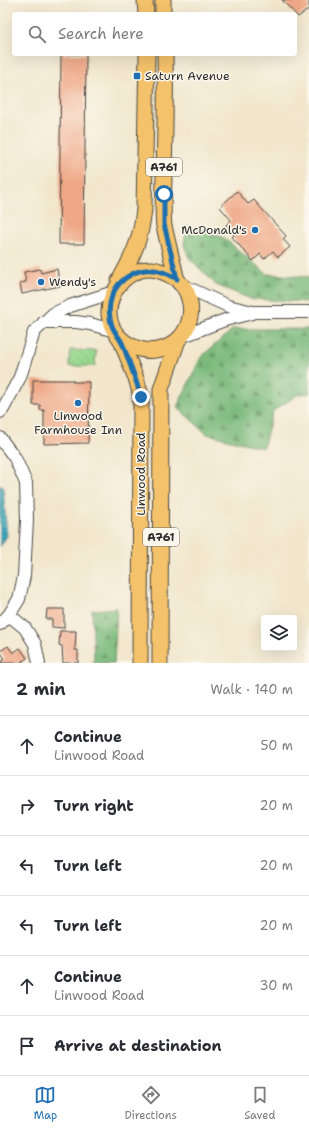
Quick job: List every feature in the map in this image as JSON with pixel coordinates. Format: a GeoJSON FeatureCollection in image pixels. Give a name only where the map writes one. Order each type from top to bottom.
{"type":"FeatureCollection","features":[{"type":"Feature","properties":{"kind":"main road"},"geometry":{"type":"LineString","coordinates":[[145,0],[146,12]]}},
{"type":"Feature","properties":{"kind":"main road"},"geometry":{"type":"LineString","coordinates":[[163,0],[163,12]]}},
{"type":"Feature","properties":{"kind":"main road","name":"A761"},"geometry":{"type":"LineString","coordinates":[[115,290],[138,243],[143,226],[147,56]]}},
{"type":"Feature","properties":{"kind":"main road","name":"A761"},"geometry":{"type":"LineString","coordinates":[[165,56],[164,224],[180,282]]}},
{"type":"Feature","properties":{"kind":"main road"},"geometry":{"type":"LineString","coordinates":[[152,269],[166,272],[180,282],[190,303],[191,317],[186,329],[180,338],[168,347],[155,351],[143,350],[130,346],[117,334],[109,313],[110,300],[115,290],[126,278],[138,271],[152,269]]}},
{"type":"Feature","properties":{"kind":"main road","name":"Linwood Road"},"geometry":{"type":"LineString","coordinates":[[117,334],[137,381],[141,397],[140,663]]}},
{"type":"Feature","properties":{"kind":"main road","name":"Linwood Road"},"geometry":{"type":"LineString","coordinates":[[160,663],[161,389],[180,338]]}},
{"type":"Feature","properties":{"kind":"street"},"geometry":{"type":"LineString","coordinates":[[180,282],[228,306],[253,312],[309,312]]}},
{"type":"Feature","properties":{"kind":"street"},"geometry":{"type":"LineString","coordinates":[[0,412],[20,377],[34,332],[53,314],[70,306],[115,290]]}},
{"type":"Feature","properties":{"kind":"street"},"geometry":{"type":"LineString","coordinates":[[180,338],[225,320],[253,312]]}},
{"type":"Feature","properties":{"kind":"street"},"geometry":{"type":"LineString","coordinates":[[44,322],[76,322],[90,324],[117,334]]}},
{"type":"Feature","properties":{"kind":"street"},"geometry":{"type":"LineString","coordinates":[[0,438],[15,458],[26,482],[27,520],[24,576],[19,599],[9,615],[0,624]]}},
{"type":"Feature","properties":{"kind":"street"},"geometry":{"type":"LineString","coordinates":[[9,615],[25,628],[35,644],[39,663]]}},
{"type":"Feature","properties":{"kind":"green space"},"geometry":{"type":"Polygon","coordinates":[[[187,226],[224,238],[267,274],[309,277],[309,302],[251,299],[216,285],[189,258],[184,244],[187,226]]]}},
{"type":"Feature","properties":{"kind":"green space"},"geometry":{"type":"Polygon","coordinates":[[[233,329],[309,329],[309,393],[299,394],[273,411],[263,448],[207,434],[177,407],[201,357],[233,329]]]}},
{"type":"Feature","properties":{"kind":"green space"},"geometry":{"type":"Polygon","coordinates":[[[70,350],[96,351],[95,366],[69,366],[70,350]]]}},
{"type":"Feature","properties":{"kind":"green space"},"geometry":{"type":"Polygon","coordinates":[[[117,608],[114,663],[94,663],[92,610],[117,608]]]}},
{"type":"Feature","properties":{"kind":"water"},"geometry":{"type":"Polygon","coordinates":[[[0,485],[3,487],[7,536],[0,547],[0,485]]]}},
{"type":"Feature","properties":{"kind":"building"},"geometry":{"type":"Polygon","coordinates":[[[282,0],[309,0],[309,9],[298,17],[297,12],[293,12],[282,0]]]}},
{"type":"Feature","properties":{"kind":"building"},"geometry":{"type":"Polygon","coordinates":[[[61,56],[86,56],[84,244],[59,244],[61,56]]]}},
{"type":"Feature","properties":{"kind":"building","name":"McDonald's"},"geometry":{"type":"Polygon","coordinates":[[[237,191],[248,204],[254,200],[286,236],[283,239],[290,247],[278,257],[273,251],[264,259],[260,254],[253,261],[232,237],[234,235],[226,225],[231,220],[220,207],[237,191]]]}},
{"type":"Feature","properties":{"kind":"building","name":"Wendy's"},"geometry":{"type":"Polygon","coordinates":[[[40,269],[41,273],[57,269],[60,286],[22,294],[20,283],[26,282],[24,272],[40,269]]]}},
{"type":"Feature","properties":{"kind":"building"},"geometry":{"type":"Polygon","coordinates":[[[33,380],[73,380],[73,382],[89,382],[88,443],[44,444],[44,410],[40,410],[40,405],[33,405],[33,380]]]}},
{"type":"Feature","properties":{"kind":"building"},"geometry":{"type":"Polygon","coordinates":[[[47,609],[64,609],[64,628],[52,627],[52,619],[46,619],[47,609]]]}},
{"type":"Feature","properties":{"kind":"building"},"geometry":{"type":"Polygon","coordinates":[[[60,631],[76,631],[75,650],[78,650],[78,663],[63,663],[62,646],[59,645],[60,631]]]}},
{"type":"Feature","properties":{"kind":"building"},"geometry":{"type":"Polygon","coordinates":[[[8,646],[13,653],[20,648],[27,658],[20,663],[0,663],[5,659],[0,651],[8,646]]]}},
{"type":"Feature","properties":{"kind":"place","name":"Saturn Avenue"},"geometry":{"type":"Point","coordinates":[137,76]}},
{"type":"Feature","properties":{"kind":"place","name":"McDonald's"},"geometry":{"type":"Point","coordinates":[255,230]}},
{"type":"Feature","properties":{"kind":"place","name":"Wendy's"},"geometry":{"type":"Point","coordinates":[41,282]}},
{"type":"Feature","properties":{"kind":"place","name":"Linwood Farmhouse Inn"},"geometry":{"type":"Point","coordinates":[78,403]}},
{"type":"Feature","properties":{"kind":"route"},"geometry":{"type":"LineString","coordinates":[[141,397],[137,381],[120,338],[112,326],[109,313],[110,300],[116,287],[126,278],[138,271],[152,269],[166,272],[177,279],[164,224],[164,194]]}}]}
